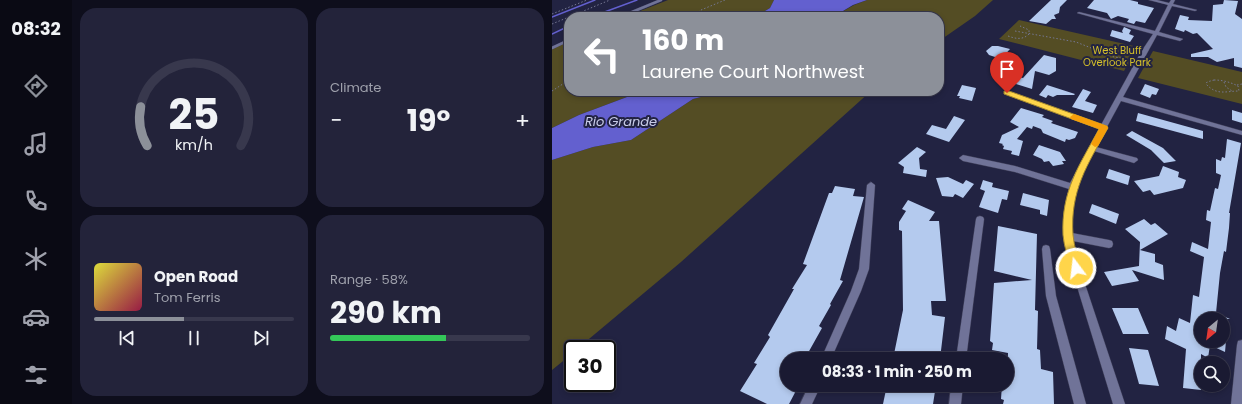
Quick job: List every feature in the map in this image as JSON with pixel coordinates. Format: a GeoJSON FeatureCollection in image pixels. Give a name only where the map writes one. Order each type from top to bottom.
{"type":"FeatureCollection","features":[{"type":"Feature","properties":{"kind":"street"},"geometry":{"type":"LineString","coordinates":[[1151,0],[1171,2],[1194,10]]}},
{"type":"Feature","properties":{"kind":"street"},"geometry":{"type":"LineString","coordinates":[[1120,404],[1072,257],[1068,236],[1069,203],[1077,176],[1156,33],[1171,2]]}},
{"type":"Feature","properties":{"kind":"street"},"geometry":{"type":"LineString","coordinates":[[1079,13],[1180,39]]}},
{"type":"Feature","properties":{"kind":"street"},"geometry":{"type":"LineString","coordinates":[[1007,93],[1104,128]]}},
{"type":"Feature","properties":{"kind":"street"},"geometry":{"type":"LineString","coordinates":[[1119,98],[1242,132]]}},
{"type":"Feature","properties":{"kind":"street"},"geometry":{"type":"LineString","coordinates":[[1093,148],[1134,160]]}},
{"type":"Feature","properties":{"kind":"street"},"geometry":{"type":"LineString","coordinates":[[963,158],[1015,169],[1073,187]]}},
{"type":"Feature","properties":{"kind":"street"},"geometry":{"type":"LineString","coordinates":[[829,352],[864,269],[871,185]]}},
{"type":"Feature","properties":{"kind":"street"},"geometry":{"type":"LineString","coordinates":[[962,352],[980,219]]}},
{"type":"Feature","properties":{"kind":"street"},"geometry":{"type":"LineString","coordinates":[[1068,236],[1109,244]]}},
{"type":"Feature","properties":{"kind":"street"},"geometry":{"type":"LineString","coordinates":[[1046,249],[1052,296],[1080,404]]}},
{"type":"Feature","properties":{"kind":"street"},"geometry":{"type":"LineString","coordinates":[[1236,404],[1242,345]]}},
{"type":"Feature","properties":{"kind":"street"},"geometry":{"type":"LineString","coordinates":[[806,404],[812,392]]}},
{"type":"Feature","properties":{"kind":"street"},"geometry":{"type":"LineString","coordinates":[[955,404],[956,392]]}},
{"type":"Feature","properties":{"kind":"lane"},"geometry":{"type":"LineString","coordinates":[[632,12],[661,0]]}},
{"type":"Feature","properties":{"kind":"lane"},"geometry":{"type":"LineString","coordinates":[[552,48],[564,42]]}},
{"type":"Feature","properties":{"kind":"path"},"geometry":{"type":"LineString","coordinates":[[552,14],[587,0]]}},
{"type":"Feature","properties":{"kind":"path"},"geometry":{"type":"LineString","coordinates":[[581,12],[610,0]]}},
{"type":"Feature","properties":{"kind":"path"},"geometry":{"type":"LineString","coordinates":[[699,12],[725,0]]}},
{"type":"Feature","properties":{"kind":"path"},"geometry":{"type":"LineString","coordinates":[[552,24],[564,19]]}},
{"type":"Feature","properties":{"kind":"path"},"geometry":{"type":"LineString","coordinates":[[1020,26],[1029,30],[1029,34]]}},
{"type":"Feature","properties":{"kind":"path"},"geometry":{"type":"LineString","coordinates":[[1015,31],[1076,42],[1108,55],[1128,59],[1132,58]]}},
{"type":"Feature","properties":{"kind":"path"},"geometry":{"type":"LineString","coordinates":[[1008,36],[1019,38],[1026,37],[1029,34]]}},
{"type":"Feature","properties":{"kind":"path"},"geometry":{"type":"LineString","coordinates":[[1237,85],[1239,90],[1225,93],[1218,92],[1206,84],[1212,80],[1230,82],[1237,85],[1242,84]]}},
{"type":"Feature","properties":{"kind":"path"},"geometry":{"type":"LineString","coordinates":[[1224,82],[1232,91]]}},
{"type":"Feature","properties":{"kind":"path"},"geometry":{"type":"LineString","coordinates":[[552,91],[564,83]]}},
{"type":"Feature","properties":{"kind":"green space"},"geometry":{"type":"Polygon","coordinates":[[[668,0],[774,0],[770,8],[763,12],[638,12],[668,0]]]}},
{"type":"Feature","properties":{"kind":"green space"},"geometry":{"type":"Polygon","coordinates":[[[867,0],[993,0],[975,16],[944,38],[944,12],[842,12],[867,0]]]}},
{"type":"Feature","properties":{"kind":"green space","name":"West Bluff Overlook Park"},"geometry":{"type":"Polygon","coordinates":[[[1019,20],[1138,47],[1129,65],[1127,65],[1124,71],[999,39],[1019,20]]]}},
{"type":"Feature","properties":{"kind":"green space"},"geometry":{"type":"Polygon","coordinates":[[[564,42],[564,96],[630,96],[579,115],[552,128],[552,48],[564,42]]]}},
{"type":"Feature","properties":{"kind":"green space"},"geometry":{"type":"Polygon","coordinates":[[[1153,51],[1242,72],[1242,104],[1138,78],[1153,51]]]}},
{"type":"Feature","properties":{"kind":"green space"},"geometry":{"type":"Polygon","coordinates":[[[703,96],[865,96],[681,262],[588,340],[564,340],[564,360],[552,370],[552,160],[593,147],[631,140],[693,99],[703,96]]]}},
{"type":"Feature","properties":{"kind":"water"},"geometry":{"type":"Polygon","coordinates":[[[774,0],[867,0],[853,5],[841,12],[763,12],[770,8],[774,0]]]}},
{"type":"Feature","properties":{"kind":"water","name":"Rio Grande"},"geometry":{"type":"Polygon","coordinates":[[[630,96],[703,96],[693,99],[631,140],[593,147],[552,160],[552,128],[579,115],[630,96]]]}},
{"type":"Feature","properties":{"kind":"building"},"geometry":{"type":"Polygon","coordinates":[[[1051,0],[1067,0],[1060,7],[1059,13],[1054,15],[1056,19],[1052,19],[1046,24],[1029,21],[1051,0]]]}},
{"type":"Feature","properties":{"kind":"building"},"geometry":{"type":"Polygon","coordinates":[[[1094,0],[1130,0],[1138,2],[1138,4],[1154,8],[1145,23],[1136,21],[1134,24],[1127,22],[1129,19],[1118,16],[1111,19],[1107,13],[1087,8],[1094,0]]]}},
{"type":"Feature","properties":{"kind":"building"},"geometry":{"type":"Polygon","coordinates":[[[1224,0],[1238,1],[1235,14],[1242,19],[1242,68],[1234,66],[1234,58],[1217,62],[1208,57],[1191,57],[1191,54],[1213,49],[1197,33],[1193,34],[1185,30],[1184,32],[1175,29],[1180,15],[1189,17],[1188,20],[1212,21],[1213,5],[1223,4],[1224,0]]]}},
{"type":"Feature","properties":{"kind":"building"},"geometry":{"type":"Polygon","coordinates":[[[1124,27],[1131,30],[1129,34],[1134,36],[1130,42],[1110,36],[1112,30],[1123,33],[1122,31],[1124,27]]]}},
{"type":"Feature","properties":{"kind":"building"},"geometry":{"type":"Polygon","coordinates":[[[992,46],[1010,49],[1001,59],[989,55],[986,51],[992,46]]]}},
{"type":"Feature","properties":{"kind":"building"},"geometry":{"type":"Polygon","coordinates":[[[1044,55],[1056,58],[1056,71],[1049,75],[1035,71],[1032,89],[1016,84],[1018,77],[1023,78],[1044,55]]]}},
{"type":"Feature","properties":{"kind":"building"},"geometry":{"type":"Polygon","coordinates":[[[1145,84],[1159,89],[1156,95],[1152,94],[1150,98],[1140,94],[1145,84]]]}},
{"type":"Feature","properties":{"kind":"building"},"geometry":{"type":"Polygon","coordinates":[[[962,85],[976,88],[972,101],[959,98],[960,96],[957,96],[962,85]]]}},
{"type":"Feature","properties":{"kind":"building"},"geometry":{"type":"Polygon","coordinates":[[[1047,85],[1075,94],[1057,95],[1053,97],[1048,95],[1046,98],[1039,95],[1047,85]]]}},
{"type":"Feature","properties":{"kind":"building"},"geometry":{"type":"Polygon","coordinates":[[[1083,89],[1091,92],[1085,101],[1097,105],[1093,113],[1072,107],[1083,89]]]}},
{"type":"Feature","properties":{"kind":"building"},"geometry":{"type":"Polygon","coordinates":[[[1021,108],[1044,115],[1042,117],[1053,121],[1051,123],[1078,132],[1075,138],[1069,140],[1066,139],[1065,142],[1043,133],[1041,129],[1033,126],[1032,129],[1027,127],[1017,139],[1023,141],[1019,156],[1011,154],[1012,151],[1003,149],[1003,144],[999,143],[1002,135],[1019,127],[1010,122],[1021,108]]]}},
{"type":"Feature","properties":{"kind":"building"},"geometry":{"type":"Polygon","coordinates":[[[1232,110],[1242,113],[1242,123],[1232,120],[1232,110]]]}},
{"type":"Feature","properties":{"kind":"building"},"geometry":{"type":"Polygon","coordinates":[[[1138,113],[1203,131],[1203,139],[1136,121],[1138,113]]]}},
{"type":"Feature","properties":{"kind":"building"},"geometry":{"type":"Polygon","coordinates":[[[954,116],[965,120],[949,142],[926,134],[932,125],[946,129],[954,116]]]}},
{"type":"Feature","properties":{"kind":"building"},"geometry":{"type":"Polygon","coordinates":[[[1132,131],[1163,148],[1176,161],[1164,163],[1151,150],[1126,135],[1132,131]]]}},
{"type":"Feature","properties":{"kind":"building"},"geometry":{"type":"Polygon","coordinates":[[[1227,139],[1241,143],[1229,213],[1226,252],[1224,251],[1220,273],[1216,312],[1194,312],[1194,348],[1210,348],[1208,356],[1201,354],[1201,356],[1194,356],[1194,389],[1183,388],[1186,349],[1165,339],[1167,326],[1176,331],[1179,318],[1190,323],[1193,295],[1199,297],[1204,257],[1190,251],[1192,242],[1208,249],[1211,222],[1206,220],[1207,210],[1210,211],[1215,188],[1218,189],[1221,175],[1216,173],[1216,159],[1221,161],[1222,157],[1225,158],[1227,139]]]}},
{"type":"Feature","properties":{"kind":"building"},"geometry":{"type":"Polygon","coordinates":[[[1039,145],[1060,152],[1066,161],[1062,161],[1064,164],[1053,166],[1049,161],[1044,162],[1042,159],[1033,155],[1039,145]]]}},
{"type":"Feature","properties":{"kind":"building"},"geometry":{"type":"Polygon","coordinates":[[[917,147],[926,152],[919,158],[920,169],[927,170],[926,177],[903,173],[904,167],[898,163],[917,147]]]}},
{"type":"Feature","properties":{"kind":"building"},"geometry":{"type":"Polygon","coordinates":[[[1163,166],[1179,172],[1178,177],[1186,180],[1183,188],[1154,195],[1150,190],[1143,192],[1134,181],[1159,176],[1163,166]]]}},
{"type":"Feature","properties":{"kind":"building"},"geometry":{"type":"Polygon","coordinates":[[[1109,169],[1130,176],[1128,185],[1106,178],[1109,169]]]}},
{"type":"Feature","properties":{"kind":"building"},"geometry":{"type":"Polygon","coordinates":[[[948,177],[963,184],[966,180],[974,184],[963,198],[955,194],[953,197],[942,196],[936,178],[948,177]]]}},
{"type":"Feature","properties":{"kind":"building"},"geometry":{"type":"Polygon","coordinates":[[[983,180],[993,183],[992,187],[1009,191],[1007,200],[1002,199],[998,213],[979,207],[985,191],[980,189],[983,180]]]}},
{"type":"Feature","properties":{"kind":"building"},"geometry":{"type":"Polygon","coordinates":[[[835,186],[855,189],[853,196],[864,197],[840,280],[843,281],[819,326],[822,328],[809,352],[780,352],[780,392],[795,392],[789,404],[767,404],[740,391],[757,364],[754,363],[770,337],[768,335],[794,289],[792,289],[807,265],[803,264],[829,193],[832,193],[835,186]]]}},
{"type":"Feature","properties":{"kind":"building"},"geometry":{"type":"Polygon","coordinates":[[[1023,193],[1049,200],[1047,216],[1040,214],[1040,210],[1020,205],[1023,193]]]}},
{"type":"Feature","properties":{"kind":"building"},"geometry":{"type":"Polygon","coordinates":[[[908,200],[935,212],[929,221],[939,221],[946,301],[931,301],[932,315],[945,317],[941,352],[894,352],[903,310],[902,231],[899,230],[899,222],[906,211],[902,209],[908,200]]]}},
{"type":"Feature","properties":{"kind":"building"},"geometry":{"type":"Polygon","coordinates":[[[1092,204],[1119,214],[1116,224],[1089,213],[1092,204]]]}},
{"type":"Feature","properties":{"kind":"building"},"geometry":{"type":"Polygon","coordinates":[[[1144,219],[1151,225],[1155,223],[1168,234],[1140,250],[1155,254],[1155,262],[1163,265],[1164,280],[1132,270],[1139,281],[1112,286],[1104,272],[1139,266],[1140,242],[1125,229],[1144,219]]]}},
{"type":"Feature","properties":{"kind":"building"},"geometry":{"type":"Polygon","coordinates":[[[998,226],[1037,234],[1035,310],[1038,311],[1037,349],[1040,350],[1041,369],[1053,372],[1054,404],[1003,404],[1004,400],[1001,399],[1002,392],[1014,392],[1014,352],[992,350],[993,343],[990,341],[994,283],[1032,280],[994,271],[998,226]]]}},
{"type":"Feature","properties":{"kind":"building"},"geometry":{"type":"Polygon","coordinates":[[[1112,308],[1138,308],[1149,334],[1123,334],[1112,308]]]}},
{"type":"Feature","properties":{"kind":"building"},"geometry":{"type":"Polygon","coordinates":[[[1129,348],[1148,350],[1159,386],[1139,384],[1129,348]]]}},
{"type":"Feature","properties":{"kind":"building"},"geometry":{"type":"Polygon","coordinates":[[[1216,348],[1225,348],[1225,352],[1216,348]]]}},
{"type":"Feature","properties":{"kind":"building"},"geometry":{"type":"Polygon","coordinates":[[[886,392],[935,392],[933,404],[883,404],[886,392]]]}},
{"type":"Feature","properties":{"kind":"waterway"},"geometry":{"type":"LineString","coordinates":[[565,12],[595,0]]}},
{"type":"Feature","properties":{"kind":"waterway"},"geometry":{"type":"LineString","coordinates":[[605,12],[637,0]]}},
{"type":"Feature","properties":{"kind":"waterway"},"geometry":{"type":"LineString","coordinates":[[552,17],[564,12]]}},
{"type":"Feature","properties":{"kind":"waterway"},"geometry":{"type":"LineString","coordinates":[[552,34],[564,28]]}},
{"type":"Feature","properties":{"kind":"slow traffic"},"geometry":{"type":"LineString","coordinates":[[1074,117],[1104,128],[1095,144]]}},
{"type":"Feature","properties":{"kind":"route"},"geometry":{"type":"LineString","coordinates":[[1007,93],[1104,128],[1077,176],[1069,203],[1067,220],[1068,236],[1072,257],[1076,268]]}}]}
